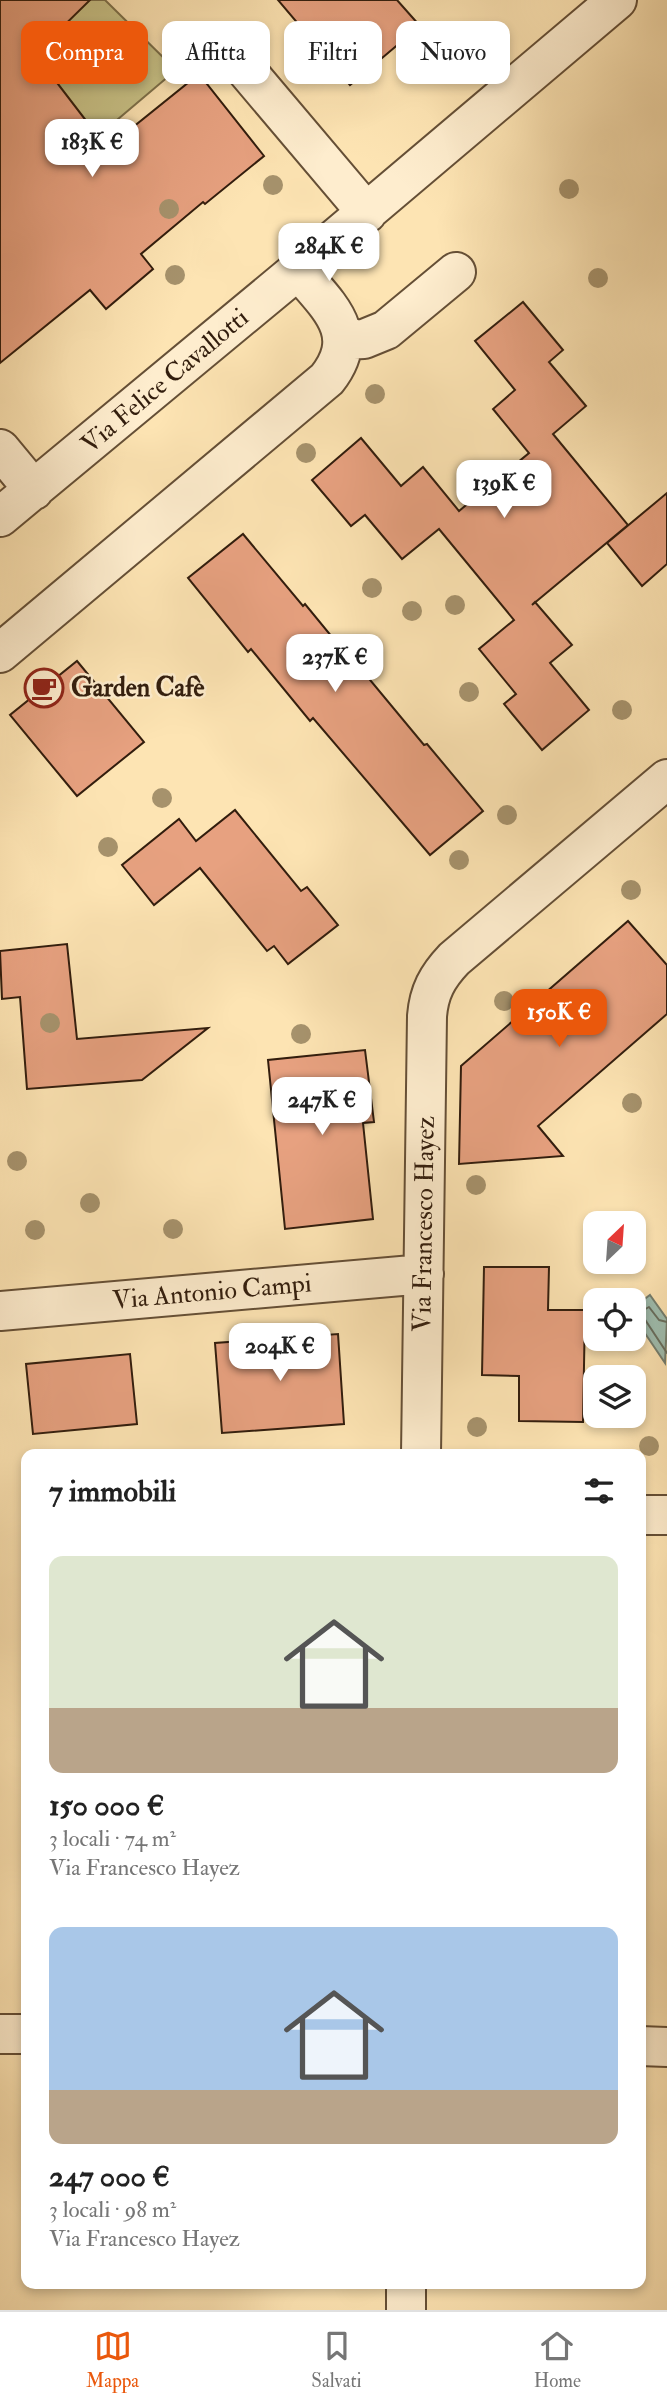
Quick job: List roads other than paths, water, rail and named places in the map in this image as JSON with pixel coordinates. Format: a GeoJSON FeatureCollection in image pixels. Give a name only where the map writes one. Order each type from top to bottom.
{"type":"FeatureCollection","features":[{"type":"Feature","properties":{"kind":"street","name":"Via Felice Cavallotti"},"geometry":{"type":"LineString","coordinates":[[0,517],[367,213],[617,0]]}},
{"type":"Feature","properties":{"kind":"street"},"geometry":{"type":"LineString","coordinates":[[258,84],[367,213]]}},
{"type":"Feature","properties":{"kind":"street"},"geometry":{"type":"LineString","coordinates":[[0,653],[327,379],[341,359],[343,340],[339,321],[298,270]]}},
{"type":"Feature","properties":{"kind":"street"},"geometry":{"type":"LineString","coordinates":[[343,340],[377,336],[456,272]]}},
{"type":"Feature","properties":{"kind":"street"},"geometry":{"type":"LineString","coordinates":[[0,449],[34,490]]}},
{"type":"Feature","properties":{"kind":"street","name":"Via Francesco Hayez"},"geometry":{"type":"LineString","coordinates":[[421,1449],[426,1016],[434,983],[454,959],[667,779]]}},
{"type":"Feature","properties":{"kind":"street","name":"Via Antonio Campi"},"geometry":{"type":"LineString","coordinates":[[0,1311],[424,1274]]}},
{"type":"Feature","properties":{"kind":"street"},"geometry":{"type":"LineString","coordinates":[[646,1515],[667,1516]]}},
{"type":"Feature","properties":{"kind":"street"},"geometry":{"type":"LineString","coordinates":[[0,2034],[21,2034]]}},
{"type":"Feature","properties":{"kind":"street"},"geometry":{"type":"LineString","coordinates":[[646,2046],[667,2046]]}},
{"type":"Feature","properties":{"kind":"street"},"geometry":{"type":"LineString","coordinates":[[406,2289],[406,2310]]}},
{"type":"Feature","properties":{"kind":"water"},"geometry":{"type":"Polygon","coordinates":[[[650,1295],[667,1319],[665,1363],[646,1335],[646,1298],[650,1295]]]}},
{"type":"Feature","properties":{"kind":"place","name":"Garden Cafè"},"geometry":{"type":"Point","coordinates":[44,688]}}]}
